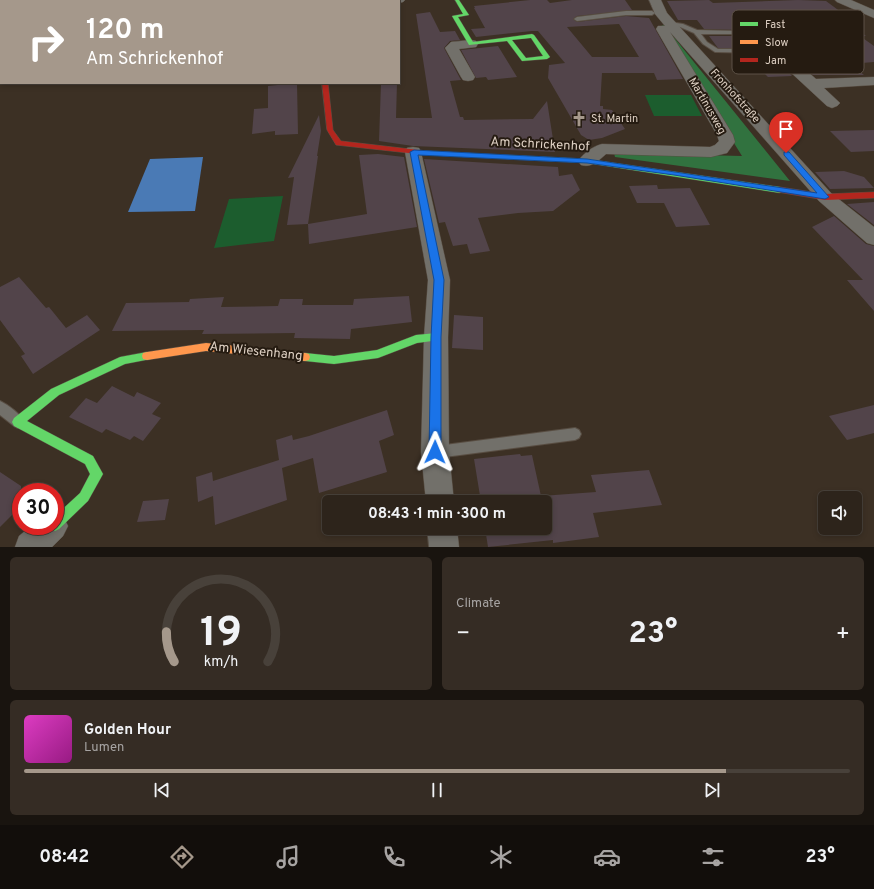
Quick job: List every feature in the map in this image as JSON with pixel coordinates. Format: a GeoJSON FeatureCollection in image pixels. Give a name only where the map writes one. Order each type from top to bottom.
{"type":"FeatureCollection","features":[{"type":"Feature","properties":{"kind":"street"},"geometry":{"type":"LineString","coordinates":[[457,0],[466,15],[455,16],[471,44]]}},
{"type":"Feature","properties":{"kind":"street"},"geometry":{"type":"LineString","coordinates":[[841,0],[874,14]]}},
{"type":"Feature","properties":{"kind":"street","name":"Martinusweg"},"geometry":{"type":"LineString","coordinates":[[587,161],[602,149],[711,152],[720,149],[727,142],[725,135],[659,13]]}},
{"type":"Feature","properties":{"kind":"street","name":"Fronhofstraße"},"geometry":{"type":"LineString","coordinates":[[659,13],[825,197],[874,238]]}},
{"type":"Feature","properties":{"kind":"street"},"geometry":{"type":"LineString","coordinates":[[468,77],[452,48],[456,45],[508,39]]}},
{"type":"Feature","properties":{"kind":"street"},"geometry":{"type":"LineString","coordinates":[[801,74],[832,103]]}},
{"type":"Feature","properties":{"kind":"street"},"geometry":{"type":"LineString","coordinates":[[812,84],[874,81]]}},
{"type":"Feature","properties":{"kind":"street","name":"Am Schrickenhof"},"geometry":{"type":"LineString","coordinates":[[325,84],[330,130],[339,143],[414,152],[587,161],[682,174],[825,197],[874,195]]}},
{"type":"Feature","properties":{"kind":"street"},"geometry":{"type":"LineString","coordinates":[[414,152],[439,280],[436,337],[435,452],[439,495]]}},
{"type":"Feature","properties":{"kind":"street","name":"Am Wiesenhang"},"geometry":{"type":"LineString","coordinates":[[18,422],[55,392],[124,360],[206,347],[334,360],[378,354],[416,339],[436,337]]}},
{"type":"Feature","properties":{"kind":"street"},"geometry":{"type":"LineString","coordinates":[[18,422],[89,460],[97,474],[84,497],[64,516]]}},
{"type":"Feature","properties":{"kind":"street"},"geometry":{"type":"LineString","coordinates":[[30,547],[44,535]]}},
{"type":"Feature","properties":{"kind":"street"},"geometry":{"type":"LineString","coordinates":[[443,535],[444,547]]}},
{"type":"Feature","properties":{"kind":"lane"},"geometry":{"type":"LineString","coordinates":[[577,19],[626,13],[659,13],[696,32],[732,32]]}},
{"type":"Feature","properties":{"kind":"lane"},"geometry":{"type":"LineString","coordinates":[[696,32],[705,44],[717,51],[732,51]]}},
{"type":"Feature","properties":{"kind":"lane"},"geometry":{"type":"LineString","coordinates":[[0,407],[18,422]]}},
{"type":"Feature","properties":{"kind":"lane"},"geometry":{"type":"LineString","coordinates":[[435,452],[576,434]]}},
{"type":"Feature","properties":{"kind":"green space"},"geometry":{"type":"Polygon","coordinates":[[[664,25],[790,181],[615,157],[614,153],[742,156],[661,26],[664,25]]]}},
{"type":"Feature","properties":{"kind":"green space"},"geometry":{"type":"Polygon","coordinates":[[[645,95],[691,95],[702,116],[654,116],[645,95]]]}},
{"type":"Feature","properties":{"kind":"green space"},"geometry":{"type":"Polygon","coordinates":[[[283,196],[274,241],[214,248],[229,199],[283,196]]]}},
{"type":"Feature","properties":{"kind":"water"},"geometry":{"type":"Polygon","coordinates":[[[203,157],[195,211],[128,212],[150,159],[203,157]]]}},
{"type":"Feature","properties":{"kind":"building"},"geometry":{"type":"Polygon","coordinates":[[[530,0],[547,0],[550,3],[572,0],[625,0],[632,10],[577,16],[573,19],[577,22],[626,16],[649,18],[683,79],[657,80],[654,73],[602,73],[600,106],[603,106],[603,109],[612,110],[625,129],[602,138],[589,140],[581,135],[548,78],[549,65],[565,63],[538,31],[476,37],[471,29],[485,28],[474,6],[530,0]],[[619,24],[567,27],[592,57],[639,57],[619,24]]]}},
{"type":"Feature","properties":{"kind":"building"},"geometry":{"type":"Polygon","coordinates":[[[709,0],[713,3],[798,0],[826,1],[838,10],[732,10],[732,30],[704,29],[697,20],[678,20],[667,1],[709,0]]]}},
{"type":"Feature","properties":{"kind":"building"},"geometry":{"type":"Polygon","coordinates":[[[430,12],[440,32],[455,31],[460,40],[450,41],[444,48],[461,80],[450,81],[460,117],[463,117],[464,120],[533,119],[547,101],[555,152],[413,146],[379,141],[381,84],[397,84],[396,118],[432,118],[416,14],[430,12]]]}},
{"type":"Feature","properties":{"kind":"building"},"geometry":{"type":"Polygon","coordinates":[[[709,36],[732,36],[732,48],[718,48],[709,36]]]}},
{"type":"Feature","properties":{"kind":"building"},"geometry":{"type":"Polygon","coordinates":[[[864,39],[874,46],[874,62],[864,63],[864,39]]]}},
{"type":"Feature","properties":{"kind":"building"},"geometry":{"type":"Polygon","coordinates":[[[498,46],[517,77],[488,80],[486,77],[476,78],[461,50],[498,46]]]}},
{"type":"Feature","properties":{"kind":"building"},"geometry":{"type":"Polygon","coordinates":[[[765,74],[790,74],[792,76],[768,77],[765,74]]]}},
{"type":"Feature","properties":{"kind":"building"},"geometry":{"type":"Polygon","coordinates":[[[812,74],[864,75],[813,75],[812,74]]]}},
{"type":"Feature","properties":{"kind":"building"},"geometry":{"type":"Polygon","coordinates":[[[297,84],[298,134],[275,135],[275,131],[252,134],[254,109],[268,108],[268,86],[297,84]]]}},
{"type":"Feature","properties":{"kind":"building"},"geometry":{"type":"Polygon","coordinates":[[[319,115],[321,131],[308,224],[287,225],[294,177],[288,178],[319,115]]]}},
{"type":"Feature","properties":{"kind":"building"},"geometry":{"type":"Polygon","coordinates":[[[874,130],[874,151],[851,152],[830,131],[874,130]]]}},
{"type":"Feature","properties":{"kind":"building"},"geometry":{"type":"Polygon","coordinates":[[[378,154],[404,157],[417,227],[309,244],[308,224],[367,214],[359,155],[378,154]]]}},
{"type":"Feature","properties":{"kind":"building"},"geometry":{"type":"Polygon","coordinates":[[[424,159],[558,167],[559,176],[572,174],[580,190],[553,211],[518,213],[478,218],[490,251],[470,254],[467,244],[453,246],[445,222],[439,223],[424,159]]]}},
{"type":"Feature","properties":{"kind":"building"},"geometry":{"type":"Polygon","coordinates":[[[844,171],[864,177],[874,188],[830,189],[815,172],[844,171]]]}},
{"type":"Feature","properties":{"kind":"building"},"geometry":{"type":"Polygon","coordinates":[[[657,185],[658,189],[690,188],[710,225],[676,227],[664,203],[637,203],[629,186],[657,185]]]}},
{"type":"Feature","properties":{"kind":"building"},"geometry":{"type":"Polygon","coordinates":[[[874,202],[874,225],[847,204],[874,202]]]}},
{"type":"Feature","properties":{"kind":"building"},"geometry":{"type":"Polygon","coordinates":[[[834,216],[866,244],[874,246],[874,311],[847,280],[863,280],[812,227],[834,216]]]}},
{"type":"Feature","properties":{"kind":"building"},"geometry":{"type":"Polygon","coordinates":[[[19,277],[46,308],[49,307],[66,328],[87,315],[100,330],[33,374],[21,356],[25,354],[0,320],[0,287],[19,277]]]}},
{"type":"Feature","properties":{"kind":"building"},"geometry":{"type":"Polygon","coordinates":[[[409,296],[412,322],[351,329],[350,339],[294,338],[295,333],[202,334],[204,330],[112,331],[126,303],[189,302],[190,299],[224,297],[221,307],[278,306],[280,299],[303,299],[302,305],[353,305],[354,299],[409,296]]]}},
{"type":"Feature","properties":{"kind":"building"},"geometry":{"type":"Polygon","coordinates":[[[454,315],[483,317],[483,350],[452,348],[454,315]]]}},
{"type":"Feature","properties":{"kind":"building"},"geometry":{"type":"Polygon","coordinates":[[[112,386],[134,397],[137,392],[161,403],[152,414],[161,418],[143,441],[134,436],[130,440],[106,429],[102,433],[69,417],[86,398],[97,403],[112,386]]]}},
{"type":"Feature","properties":{"kind":"building"},"geometry":{"type":"Polygon","coordinates":[[[874,405],[874,433],[847,440],[829,416],[874,405]]]}},
{"type":"Feature","properties":{"kind":"building"},"geometry":{"type":"Polygon","coordinates":[[[387,410],[394,435],[379,441],[387,472],[319,493],[313,458],[282,468],[287,500],[215,525],[213,496],[198,502],[196,477],[212,472],[213,481],[279,460],[276,440],[292,435],[293,440],[309,436],[387,410]]]}},
{"type":"Feature","properties":{"kind":"building"},"geometry":{"type":"Polygon","coordinates":[[[520,454],[521,456],[532,455],[541,495],[480,495],[474,459],[520,454]]]}},
{"type":"Feature","properties":{"kind":"building"},"geometry":{"type":"Polygon","coordinates":[[[649,470],[662,505],[593,513],[599,537],[553,543],[553,540],[488,547],[486,535],[552,535],[552,495],[596,492],[591,475],[649,470]]]}},
{"type":"Feature","properties":{"kind":"building"},"geometry":{"type":"Polygon","coordinates":[[[0,472],[16,483],[12,483],[12,515],[0,527],[0,472]]]}},
{"type":"Feature","properties":{"kind":"building"},"geometry":{"type":"Polygon","coordinates":[[[169,499],[165,520],[137,522],[143,501],[169,499]]]}},
{"type":"Feature","properties":{"kind":"traffic: fast"},"geometry":{"type":"LineString","coordinates":[[457,0],[466,15],[455,16],[471,44],[532,36],[547,57],[524,60],[508,39]]}},
{"type":"Feature","properties":{"kind":"traffic: fast"},"geometry":{"type":"LineString","coordinates":[[427,153],[587,161],[780,190]]}},
{"type":"Feature","properties":{"kind":"traffic: fast"},"geometry":{"type":"LineString","coordinates":[[305,357],[334,360],[378,354],[416,339],[436,337]]}},
{"type":"Feature","properties":{"kind":"traffic: fast"},"geometry":{"type":"LineString","coordinates":[[64,516],[84,497],[97,474],[89,460],[18,422],[55,392],[124,360],[147,356]]}},
{"type":"Feature","properties":{"kind":"traffic: slow"},"geometry":{"type":"LineString","coordinates":[[147,356],[206,347],[305,357]]}},
{"type":"Feature","properties":{"kind":"traffic: jam"},"geometry":{"type":"LineString","coordinates":[[325,84],[330,130],[339,143],[427,153]]}},
{"type":"Feature","properties":{"kind":"traffic: jam"},"geometry":{"type":"LineString","coordinates":[[780,190],[825,197],[874,195]]}},
{"type":"Feature","properties":{"kind":"place","name":"St. Martin"},"geometry":{"type":"Point","coordinates":[579,119]}},
{"type":"Feature","properties":{"kind":"route"},"geometry":{"type":"LineString","coordinates":[[435,452],[436,337],[439,280],[414,152],[587,161],[825,197],[786,153]]}}]}
